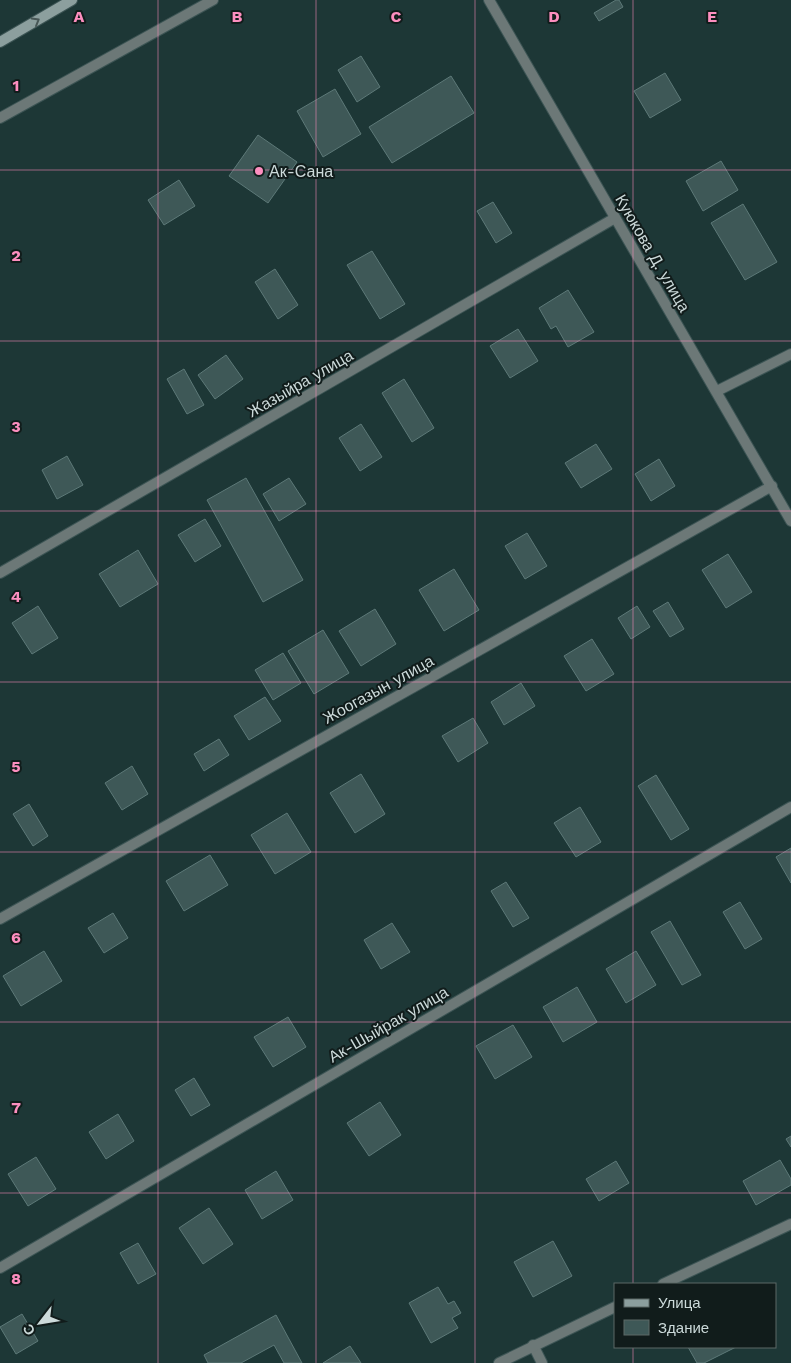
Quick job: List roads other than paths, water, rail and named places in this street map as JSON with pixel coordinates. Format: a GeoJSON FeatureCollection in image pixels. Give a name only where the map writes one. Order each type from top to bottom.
{"type":"FeatureCollection","features":[{"type":"Feature","properties":{"kind":"main road"},"geometry":{"type":"LineString","coordinates":[[0,42],[72,0]]}},
{"type":"Feature","properties":{"kind":"street"},"geometry":{"type":"LineString","coordinates":[[0,118],[213,0]]}},
{"type":"Feature","properties":{"kind":"street","name":"Куюкова Д. улица"},"geometry":{"type":"LineString","coordinates":[[489,0],[791,521]]}},
{"type":"Feature","properties":{"kind":"street","name":"Жазыйра улица"},"geometry":{"type":"LineString","coordinates":[[0,573],[615,218]]}},
{"type":"Feature","properties":{"kind":"street"},"geometry":{"type":"LineString","coordinates":[[717,392],[791,354]]}},
{"type":"Feature","properties":{"kind":"street","name":"Жоогазын улица"},"geometry":{"type":"LineString","coordinates":[[0,919],[772,486]]}},
{"type":"Feature","properties":{"kind":"street","name":"Ак-Шыйрак улица"},"geometry":{"type":"LineString","coordinates":[[0,1268],[791,807]]}},
{"type":"Feature","properties":{"kind":"street"},"geometry":{"type":"LineString","coordinates":[[665,1283],[791,1224]]}},
{"type":"Feature","properties":{"kind":"street"},"geometry":{"type":"LineString","coordinates":[[499,1363],[614,1307]]}},
{"type":"Feature","properties":{"kind":"street"},"geometry":{"type":"LineString","coordinates":[[533,1346],[541,1362]]}},
{"type":"Feature","properties":{"kind":"place","name":"Ак-Сана"},"geometry":{"type":"Point","coordinates":[259,171]}}]}
